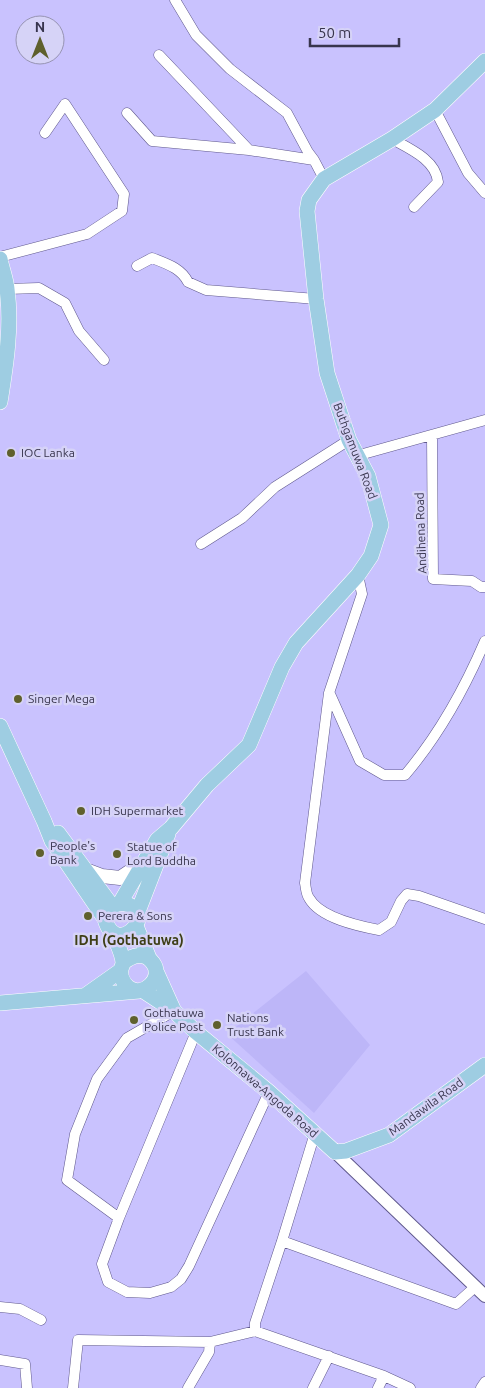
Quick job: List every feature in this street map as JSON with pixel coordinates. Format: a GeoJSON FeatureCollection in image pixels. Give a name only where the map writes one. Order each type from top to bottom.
{"type":"FeatureCollection","features":[{"type":"Feature","properties":{"kind":"main road","name":"Buthgamuwa Road"},"geometry":{"type":"LineString","coordinates":[[113,909],[157,840],[171,828],[207,786],[249,745],[282,667],[296,643],[358,575],[372,556],[381,524],[368,476],[349,440],[327,374],[316,299],[307,211],[309,200],[324,179],[392,139],[436,110],[485,61]]}},
{"type":"Feature","properties":{"kind":"main road"},"geometry":{"type":"LineString","coordinates":[[0,258],[7,289],[8,338],[1,392]]}},
{"type":"Feature","properties":{"kind":"main road"},"geometry":{"type":"LineString","coordinates":[[0,726],[52,841],[113,909]]}},
{"type":"Feature","properties":{"kind":"main road"},"geometry":{"type":"LineString","coordinates":[[44,821],[56,832],[86,870],[113,909]]}},
{"type":"Feature","properties":{"kind":"main road","name":"Buthgamuwa Road"},"geometry":{"type":"LineString","coordinates":[[136,920],[171,828]]}},
{"type":"Feature","properties":{"kind":"main road"},"geometry":{"type":"LineString","coordinates":[[86,870],[102,876],[120,878],[141,864]]}},
{"type":"Feature","properties":{"kind":"main road"},"geometry":{"type":"LineString","coordinates":[[130,906],[136,920],[130,933],[122,936],[113,933],[107,927],[113,909],[130,906]]}},
{"type":"Feature","properties":{"kind":"main road","name":"Kolonnawa-Angoda Road"},"geometry":{"type":"LineString","coordinates":[[136,920],[153,965],[174,1011]]}},
{"type":"Feature","properties":{"kind":"main road"},"geometry":{"type":"LineString","coordinates":[[113,933],[122,967],[122,980],[129,988],[140,991]]}},
{"type":"Feature","properties":{"kind":"main road"},"geometry":{"type":"LineString","coordinates":[[0,1003],[140,991],[150,986],[155,980],[153,965],[140,955],[130,957],[122,967],[86,995]]}},
{"type":"Feature","properties":{"kind":"main road","name":"Kolonnawa-Angoda Road"},"geometry":{"type":"LineString","coordinates":[[140,991],[174,1011],[196,1032],[269,1092],[335,1152]]}},
{"type":"Feature","properties":{"kind":"main road","name":"Mandawila Road"},"geometry":{"type":"LineString","coordinates":[[335,1152],[346,1151],[389,1135],[485,1064]]}},
{"type":"Feature","properties":{"kind":"street"},"geometry":{"type":"LineString","coordinates":[[175,0],[196,35],[230,69],[287,113],[324,179]]}},
{"type":"Feature","properties":{"kind":"street"},"geometry":{"type":"LineString","coordinates":[[159,55],[249,150]]}},
{"type":"Feature","properties":{"kind":"street"},"geometry":{"type":"LineString","coordinates":[[0,258],[86,234],[122,211],[124,194],[65,104],[45,133]]}},
{"type":"Feature","properties":{"kind":"street"},"geometry":{"type":"LineString","coordinates":[[436,110],[468,173],[485,194]]}},
{"type":"Feature","properties":{"kind":"street"},"geometry":{"type":"LineString","coordinates":[[128,113],[152,141],[249,150],[314,160]]}},
{"type":"Feature","properties":{"kind":"street"},"geometry":{"type":"LineString","coordinates":[[392,139],[431,165],[437,172],[438,182],[414,207]]}},
{"type":"Feature","properties":{"kind":"street"},"geometry":{"type":"LineString","coordinates":[[137,266],[152,258],[171,265],[184,273],[188,282],[206,290],[316,299]]}},
{"type":"Feature","properties":{"kind":"street"},"geometry":{"type":"LineString","coordinates":[[7,289],[39,288],[66,303],[79,331],[104,360]]}},
{"type":"Feature","properties":{"kind":"street"},"geometry":{"type":"LineString","coordinates":[[356,456],[485,420]]}},
{"type":"Feature","properties":{"kind":"street","name":"Andihena Road"},"geometry":{"type":"LineString","coordinates":[[432,435],[433,579],[472,581],[485,588]]}},
{"type":"Feature","properties":{"kind":"street"},"geometry":{"type":"LineString","coordinates":[[201,544],[242,518],[275,487],[349,440]]}},
{"type":"Feature","properties":{"kind":"street"},"geometry":{"type":"LineString","coordinates":[[358,575],[362,594],[329,693],[305,883],[309,898],[322,912],[360,926],[379,930],[391,922],[401,901],[407,894],[419,896],[485,919]]}},
{"type":"Feature","properties":{"kind":"street"},"geometry":{"type":"LineString","coordinates":[[329,693],[360,761],[384,775],[405,775],[426,751],[468,680],[485,641]]}},
{"type":"Feature","properties":{"kind":"street"},"geometry":{"type":"LineString","coordinates":[[119,1218],[67,1180],[75,1134],[98,1079],[127,1038],[174,1011]]}},
{"type":"Feature","properties":{"kind":"street"},"geometry":{"type":"LineString","coordinates":[[196,1032],[119,1218],[102,1264],[108,1282],[128,1292],[150,1293],[171,1288],[181,1279],[189,1266],[269,1092]]}},
{"type":"Feature","properties":{"kind":"street"},"geometry":{"type":"LineString","coordinates":[[255,1331],[255,1323],[315,1133]]}},
{"type":"Feature","properties":{"kind":"street"},"geometry":{"type":"LineString","coordinates":[[335,1152],[485,1296]]}},
{"type":"Feature","properties":{"kind":"street"},"geometry":{"type":"LineString","coordinates":[[282,1241],[456,1304],[475,1287]]}},
{"type":"Feature","properties":{"kind":"street"},"geometry":{"type":"LineString","coordinates":[[0,1308],[20,1309],[42,1320]]}},
{"type":"Feature","properties":{"kind":"street"},"geometry":{"type":"LineString","coordinates":[[73,1388],[78,1340],[210,1342],[255,1331],[384,1376],[410,1388]]}},
{"type":"Feature","properties":{"kind":"street"},"geometry":{"type":"LineString","coordinates":[[188,1388],[209,1352],[210,1342]]}},
{"type":"Feature","properties":{"kind":"street"},"geometry":{"type":"LineString","coordinates":[[313,1388],[329,1356]]}},
{"type":"Feature","properties":{"kind":"street"},"geometry":{"type":"LineString","coordinates":[[0,1360],[24,1364],[27,1388]]}},
{"type":"Feature","properties":{"kind":"street"},"geometry":{"type":"LineString","coordinates":[[378,1388],[384,1376]]}},
{"type":"Feature","properties":{"kind":"street"},"geometry":{"type":"LineString","coordinates":[[482,1388],[485,1382]]}},
{"type":"Feature","properties":{"kind":"shaded area"},"geometry":{"type":"Polygon","coordinates":[[[306,971],[370,1045],[314,1113],[227,1034],[306,971]]]}},
{"type":"Feature","properties":{"kind":"place","name":"IOC Lanka"},"geometry":{"type":"Point","coordinates":[11,453]}},
{"type":"Feature","properties":{"kind":"place","name":"Singer Mega"},"geometry":{"type":"Point","coordinates":[18,699]}},
{"type":"Feature","properties":{"kind":"place","name":"IDH Supermarket"},"geometry":{"type":"Point","coordinates":[81,811]}},
{"type":"Feature","properties":{"kind":"place","name":"People's Bank"},"geometry":{"type":"Point","coordinates":[40,853]}},
{"type":"Feature","properties":{"kind":"place","name":"Statue of Lord Buddha"},"geometry":{"type":"Point","coordinates":[117,854]}},
{"type":"Feature","properties":{"kind":"place","name":"Perera & Sons"},"geometry":{"type":"Point","coordinates":[88,916]}},
{"type":"Feature","properties":{"kind":"place","name":"Gothatuwa Police Post"},"geometry":{"type":"Point","coordinates":[134,1020]}},
{"type":"Feature","properties":{"kind":"place","name":"Nations Trust Bank"},"geometry":{"type":"Point","coordinates":[217,1025]}},
{"type":"Feature","properties":{"kind":"district","name":"IDH (Gothatuwa)"},"geometry":{"type":"Point","coordinates":[129,940]}}]}
